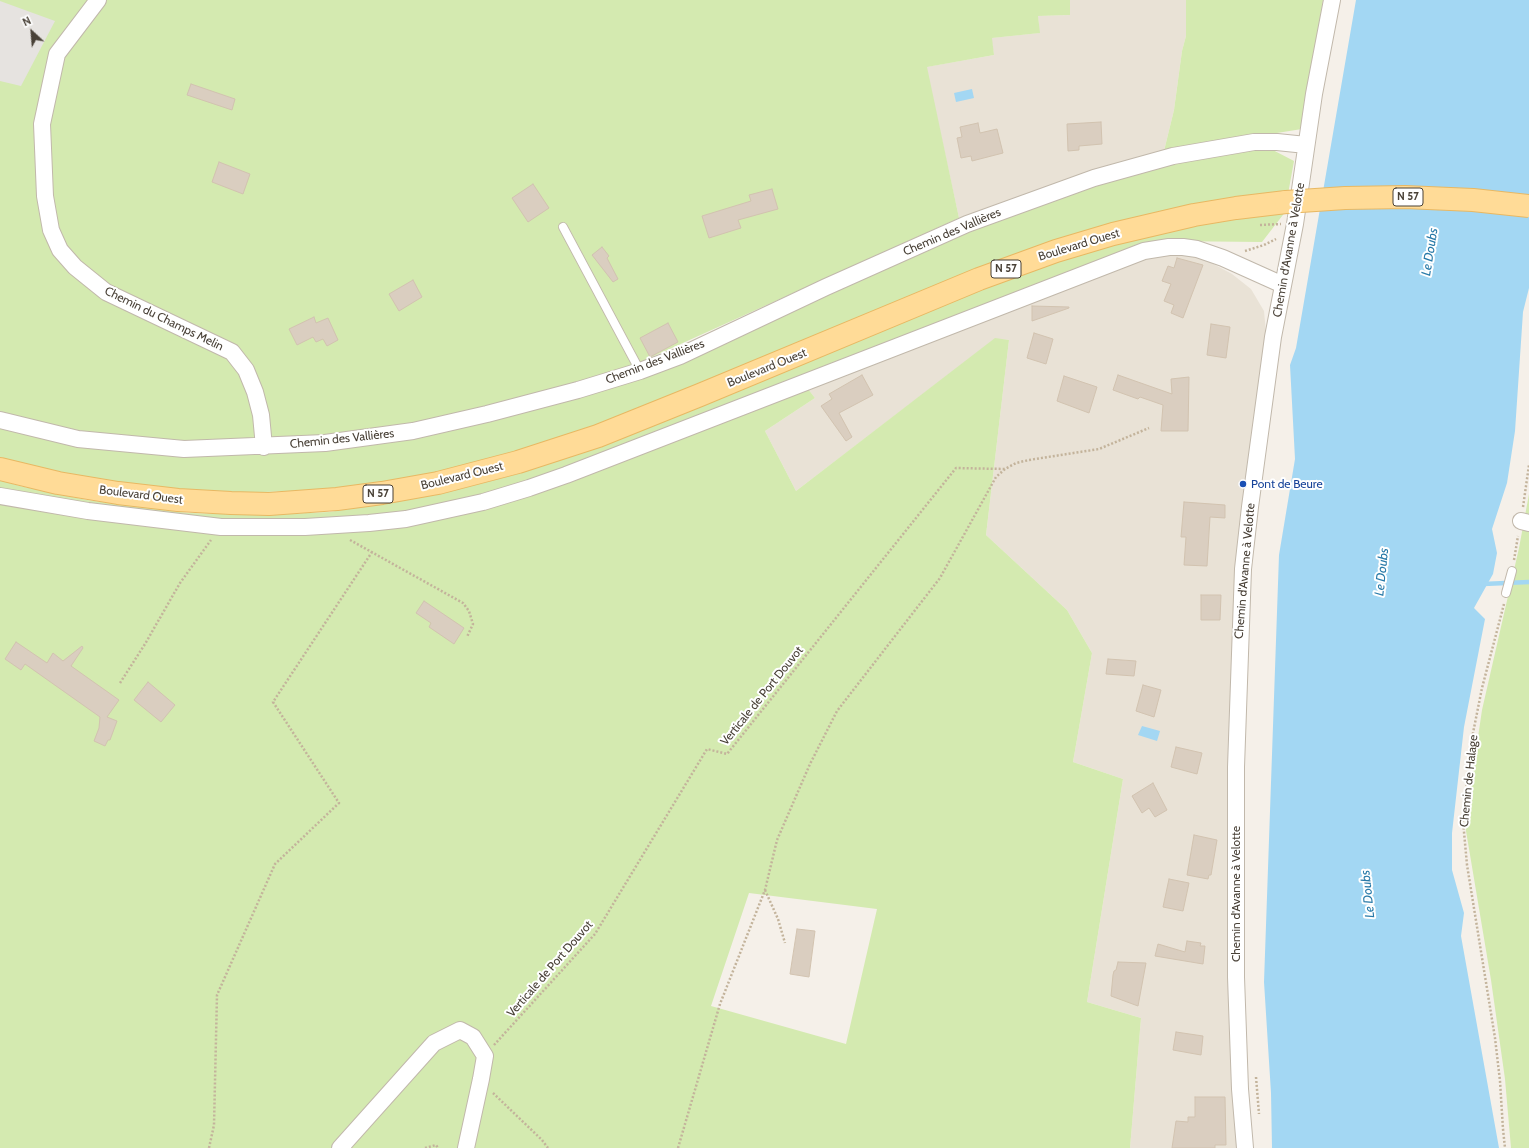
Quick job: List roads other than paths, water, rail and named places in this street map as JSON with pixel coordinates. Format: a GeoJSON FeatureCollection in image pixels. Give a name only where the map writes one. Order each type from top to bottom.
{"type":"FeatureCollection","features":[{"type":"Feature","properties":{"kind":"main road","name":"Boulevard Ouest"},"geometry":{"type":"LineString","coordinates":[[0,469],[58,483],[118,493],[178,500],[269,504],[337,499],[382,493],[438,483],[518,462],[605,433],[979,279],[1049,253],[1113,234],[1194,215],[1236,208],[1326,199],[1405,197],[1473,200],[1529,206]]}},
{"type":"Feature","properties":{"kind":"street","name":"Chemin du Champs Melin"},"geometry":{"type":"LineString","coordinates":[[98,0],[57,54],[42,124],[45,196],[51,230],[60,250],[75,267],[106,292],[232,352],[246,370],[255,392],[261,415],[264,447]]}},
{"type":"Feature","properties":{"kind":"street","name":"Chemin d'Avanne à Velotte"},"geometry":{"type":"LineString","coordinates":[[1245,1148],[1240,1089],[1236,977],[1236,767],[1243,569],[1273,337],[1294,224],[1314,94],[1332,0]]}},
{"type":"Feature","properties":{"kind":"street","name":"Chemin des Vallières"},"geometry":{"type":"LineString","coordinates":[[0,420],[78,439],[184,449],[324,444],[413,431],[533,402],[640,371],[680,356],[826,287],[967,224],[1094,178],[1173,156],[1254,142],[1277,142],[1306,145]]}},
{"type":"Feature","properties":{"kind":"street"},"geometry":{"type":"LineString","coordinates":[[0,496],[88,511],[221,527],[305,528],[399,520],[436,513],[529,488],[702,423],[1144,251],[1156,248],[1183,246],[1197,249],[1223,258],[1283,285]]}},
{"type":"Feature","properties":{"kind":"street"},"geometry":{"type":"LineString","coordinates":[[340,1148],[434,1043],[460,1030],[473,1037],[484,1056],[481,1079],[466,1148]]}},
{"type":"Feature","properties":{"kind":"lane"},"geometry":{"type":"LineString","coordinates":[[563,227],[640,371]]}},
{"type":"Feature","properties":{"kind":"lane"},"geometry":{"type":"LineString","coordinates":[[1506,593],[1512,571]]}},
{"type":"Feature","properties":{"kind":"water","name":"Le Doubs"},"geometry":{"type":"Polygon","coordinates":[[[1356,0],[1529,0],[1529,288],[1523,312],[1515,431],[1507,483],[1492,529],[1497,553],[1493,574],[1474,608],[1485,619],[1464,727],[1452,833],[1452,870],[1464,913],[1461,936],[1499,1148],[1272,1148],[1271,1093],[1264,982],[1279,555],[1295,459],[1290,365],[1296,348],[1356,0]]]}},
{"type":"Feature","properties":{"kind":"water"},"geometry":{"type":"Polygon","coordinates":[[[972,89],[974,98],[956,102],[954,93],[972,89]]]}},
{"type":"Feature","properties":{"kind":"water"},"geometry":{"type":"Polygon","coordinates":[[[1142,726],[1160,731],[1157,741],[1138,735],[1142,726]]]}},
{"type":"Feature","properties":{"kind":"waterway"},"geometry":{"type":"LineString","coordinates":[[1483,584],[1529,582]]}},
{"type":"Feature","properties":{"kind":"place","name":"Pont de Beure"},"geometry":{"type":"Point","coordinates":[1243,484]}}]}
